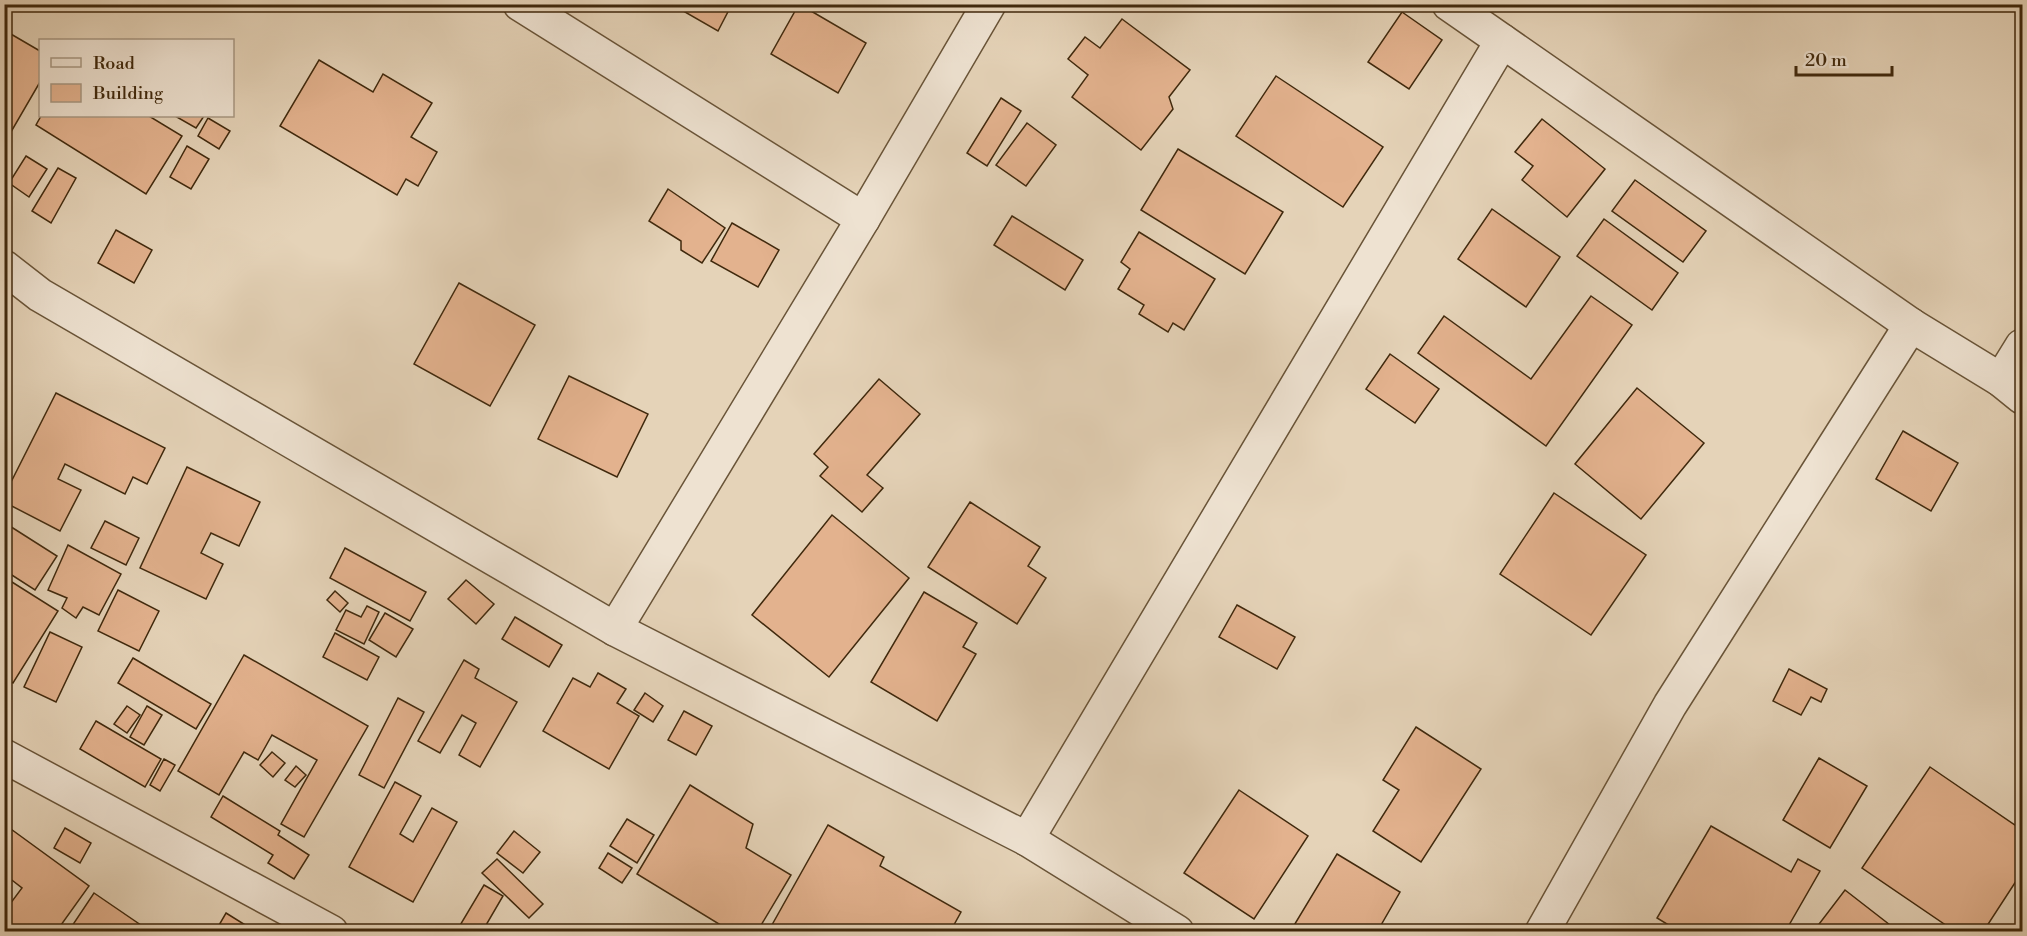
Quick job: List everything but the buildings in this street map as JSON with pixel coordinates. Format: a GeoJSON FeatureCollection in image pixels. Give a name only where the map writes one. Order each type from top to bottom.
{"type":"FeatureCollection","features":[{"type":"Feature","properties":{"kind":"street"},"geometry":{"type":"LineString","coordinates":[[520,4],[863,219]]}},
{"type":"Feature","properties":{"kind":"street"},"geometry":{"type":"LineString","coordinates":[[615,629],[863,219],[989,4]]}},
{"type":"Feature","properties":{"kind":"street"},"geometry":{"type":"LineString","coordinates":[[1449,4],[1911,325],[2012,389],[2022,346]]}},
{"type":"Feature","properties":{"kind":"street"},"geometry":{"type":"LineString","coordinates":[[1027,839],[1502,41]]}},
{"type":"Feature","properties":{"kind":"street"},"geometry":{"type":"LineString","coordinates":[[4,267],[40,294],[615,629],[1027,839],[1177,932]]}},
{"type":"Feature","properties":{"kind":"street"},"geometry":{"type":"LineString","coordinates":[[1542,932],[1670,705],[1911,325]]}},
{"type":"Feature","properties":{"kind":"street"},"geometry":{"type":"LineString","coordinates":[[4,756],[331,932]]}}]}
